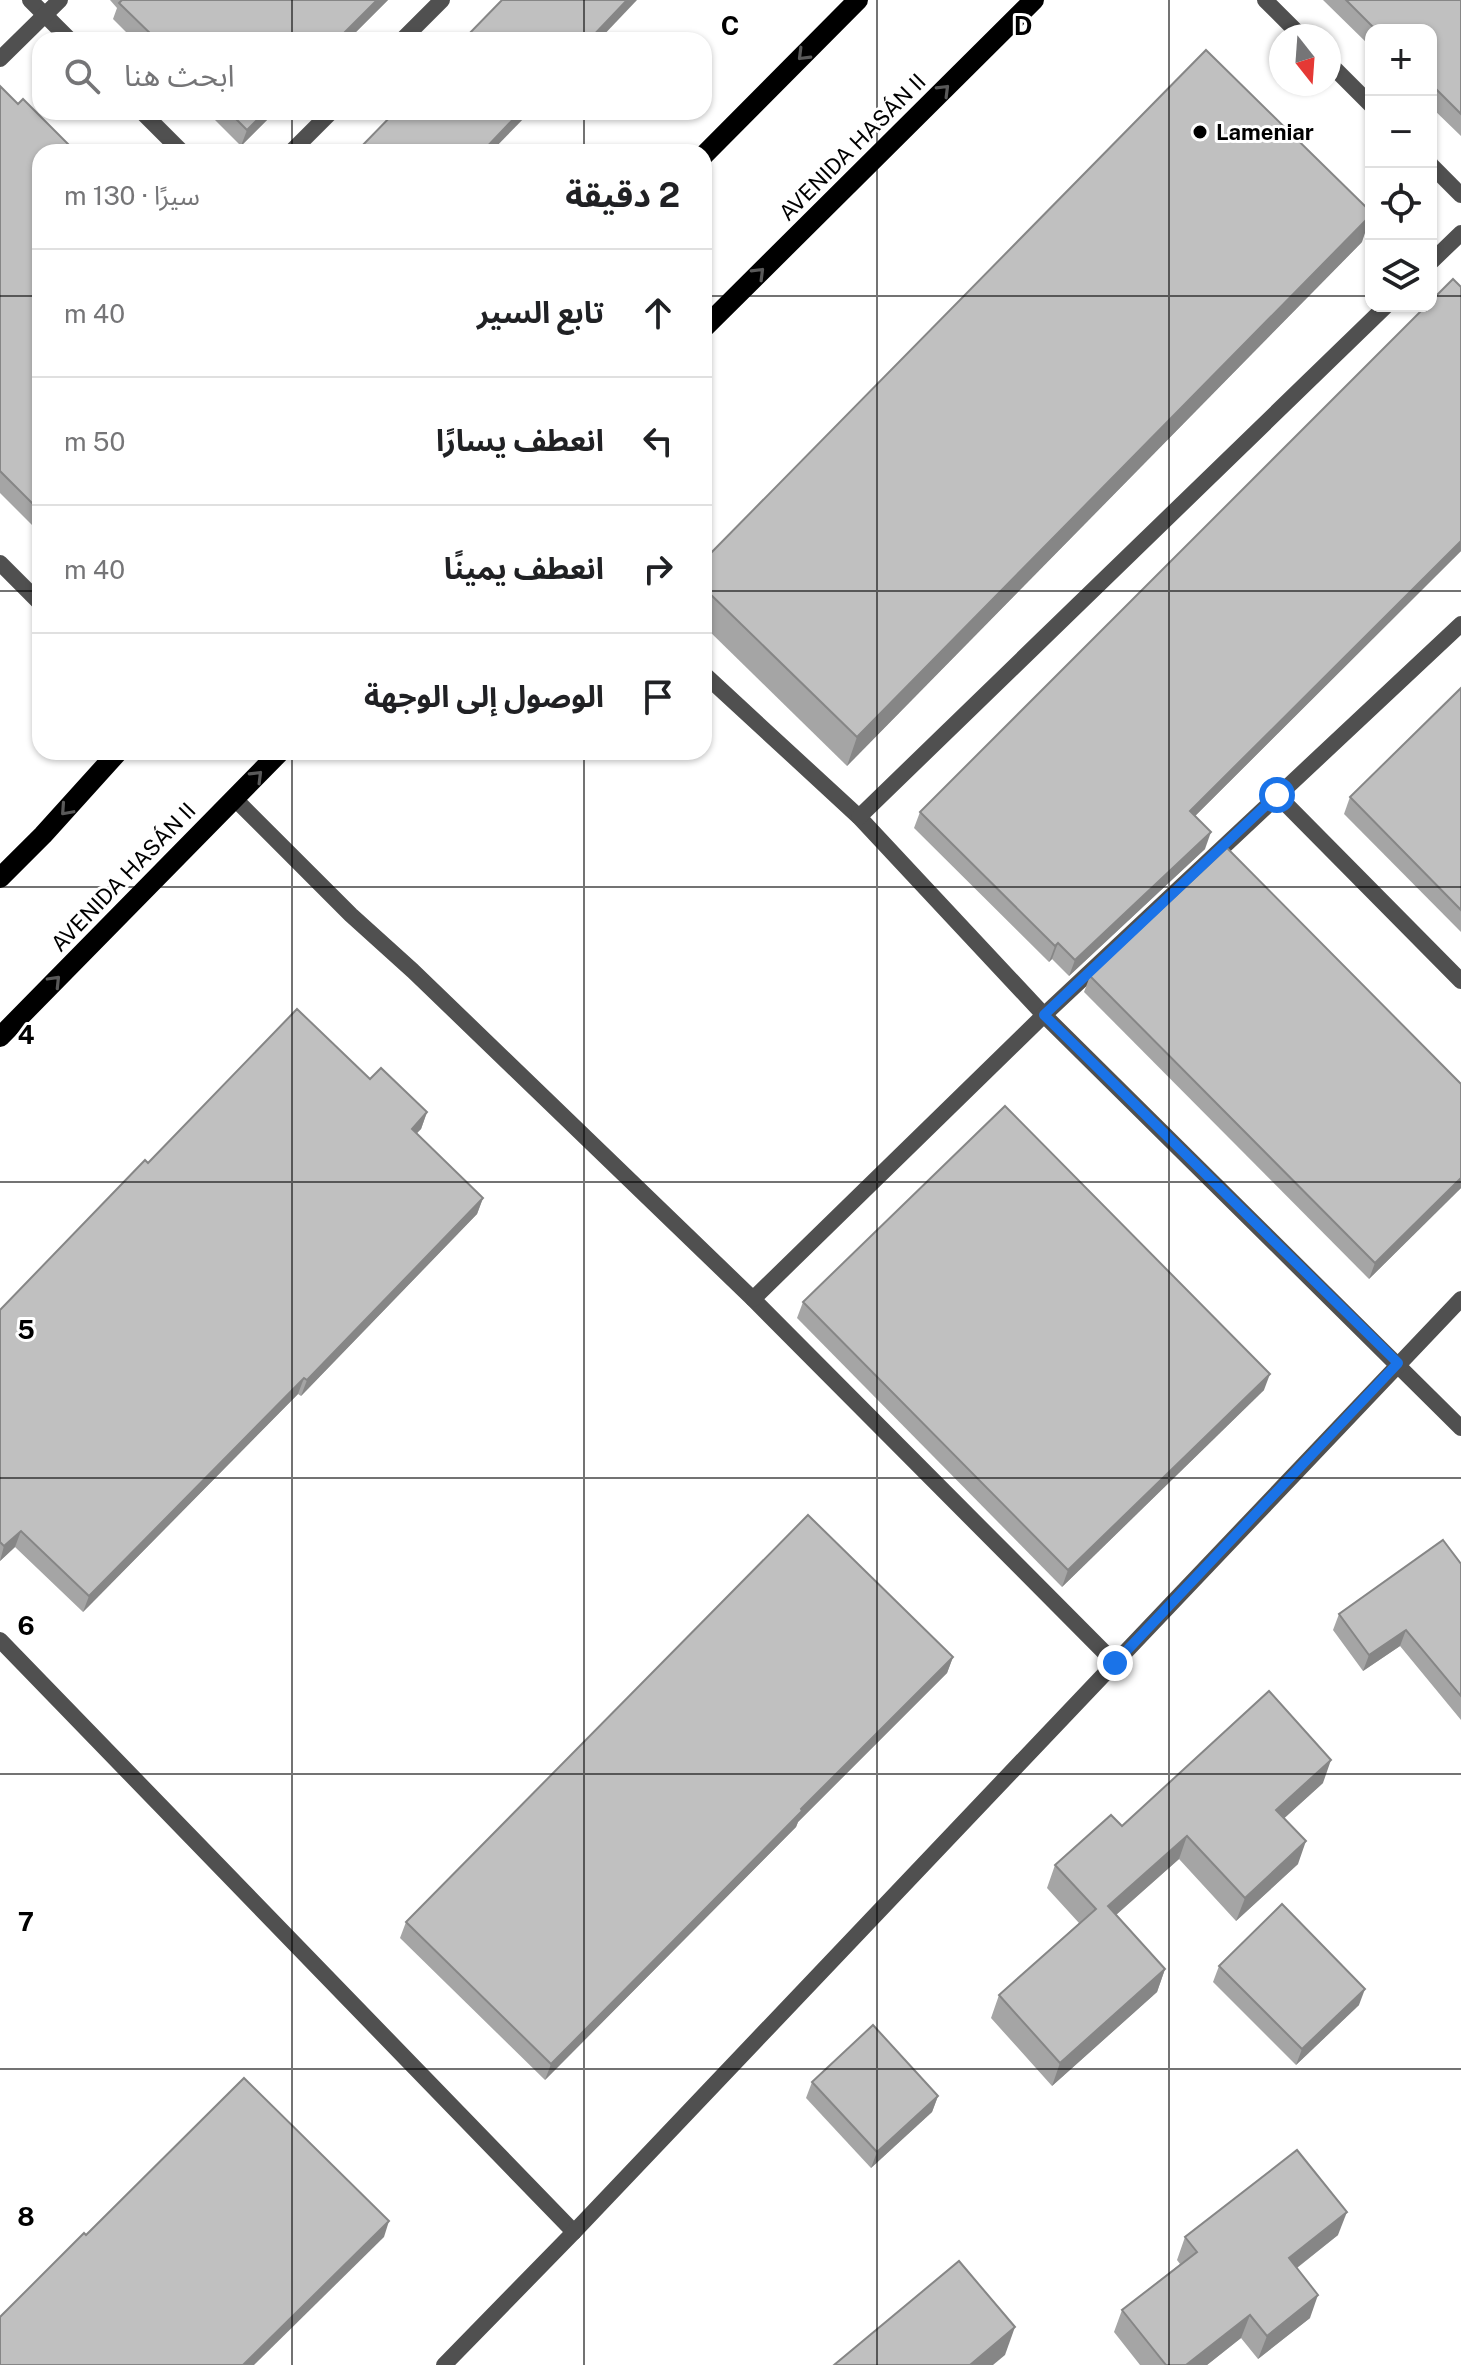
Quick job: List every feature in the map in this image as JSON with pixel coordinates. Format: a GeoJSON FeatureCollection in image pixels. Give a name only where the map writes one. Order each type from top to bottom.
{"type":"FeatureCollection","features":[{"type":"Feature","properties":{"kind":"main road"},"geometry":{"type":"LineString","coordinates":[[712,147],[858,0]]}},
{"type":"Feature","properties":{"kind":"main road","name":"AVENIDA HASÁN II"},"geometry":{"type":"LineString","coordinates":[[712,320],[1034,0]]}},
{"type":"Feature","properties":{"kind":"main road"},"geometry":{"type":"LineString","coordinates":[[0,878],[111,760]]}},
{"type":"Feature","properties":{"kind":"main road","name":"AVENIDA HASÁN II"},"geometry":{"type":"LineString","coordinates":[[0,1037],[272,760]]}},
{"type":"Feature","properties":{"kind":"street"},"geometry":{"type":"LineString","coordinates":[[30,0],[62,32]]}},
{"type":"Feature","properties":{"kind":"street"},"geometry":{"type":"LineString","coordinates":[[0,59],[60,0]]}},
{"type":"Feature","properties":{"kind":"street"},"geometry":{"type":"LineString","coordinates":[[410,32],[442,0]]}},
{"type":"Feature","properties":{"kind":"street"},"geometry":{"type":"LineString","coordinates":[[1265,0],[1289,24]]}},
{"type":"Feature","properties":{"kind":"street"},"geometry":{"type":"LineString","coordinates":[[1341,75],[1365,99]]}},
{"type":"Feature","properties":{"kind":"street"},"geometry":{"type":"LineString","coordinates":[[150,120],[174,144]]}},
{"type":"Feature","properties":{"kind":"street"},"geometry":{"type":"LineString","coordinates":[[299,144],[323,120]]}},
{"type":"Feature","properties":{"kind":"street"},"geometry":{"type":"LineString","coordinates":[[1434,168],[1461,195]]}},
{"type":"Feature","properties":{"kind":"street"},"geometry":{"type":"LineString","coordinates":[[1437,256],[1461,233]]}},
{"type":"Feature","properties":{"kind":"street"},"geometry":{"type":"LineString","coordinates":[[859,817],[1380,312]]}},
{"type":"Feature","properties":{"kind":"street"},"geometry":{"type":"LineString","coordinates":[[0,563],[32,595]]}},
{"type":"Feature","properties":{"kind":"street"},"geometry":{"type":"LineString","coordinates":[[753,1299],[1044,1015],[1461,624]]}},
{"type":"Feature","properties":{"kind":"street"},"geometry":{"type":"LineString","coordinates":[[712,681],[859,817],[1044,1015],[1461,1428]]}},
{"type":"Feature","properties":{"kind":"street"},"geometry":{"type":"LineString","coordinates":[[1277,795],[1461,981]]}},
{"type":"Feature","properties":{"kind":"street"},"geometry":{"type":"LineString","coordinates":[[234,798],[351,915],[753,1299],[1115,1663]]}},
{"type":"Feature","properties":{"kind":"street"},"geometry":{"type":"LineString","coordinates":[[444,2365],[1461,1299]]}},
{"type":"Feature","properties":{"kind":"street"},"geometry":{"type":"LineString","coordinates":[[0,1640],[574,2232]]}},
{"type":"Feature","properties":{"kind":"building"},"geometry":{"type":"Polygon","coordinates":[[[122,0],[377,0],[345,32],[149,32],[119,3],[122,0]]]}},
{"type":"Feature","properties":{"kind":"building"},"geometry":{"type":"Polygon","coordinates":[[[502,0],[627,0],[597,32],[471,32],[502,0]]]}},
{"type":"Feature","properties":{"kind":"building"},"geometry":{"type":"Polygon","coordinates":[[[1346,0],[1461,0],[1461,114],[1437,90],[1437,24],[1370,24],[1346,0]]]}},
{"type":"Feature","properties":{"kind":"building"},"geometry":{"type":"Polygon","coordinates":[[[1206,50],[1365,206],[1365,221],[857,737],[712,596],[712,552],[1206,50]]]}},
{"type":"Feature","properties":{"kind":"building"},"geometry":{"type":"Polygon","coordinates":[[[0,86],[18,104],[23,99],[32,108],[32,120],[44,120],[68,144],[32,144],[32,503],[0,471],[0,86]]]}},
{"type":"Feature","properties":{"kind":"building"},"geometry":{"type":"Polygon","coordinates":[[[237,120],[257,120],[247,130],[237,120]]]}},
{"type":"Feature","properties":{"kind":"building"},"geometry":{"type":"Polygon","coordinates":[[[387,120],[512,120],[490,144],[364,144],[387,120]]]}},
{"type":"Feature","properties":{"kind":"building"},"geometry":{"type":"Polygon","coordinates":[[[1453,279],[1461,287],[1461,541],[1190,811],[1211,832],[1075,960],[1058,943],[1055,946],[920,812],[1420,312],[1437,312],[1437,295],[1453,279]]]}},
{"type":"Feature","properties":{"kind":"building"},"geometry":{"type":"Polygon","coordinates":[[[1461,688],[1461,910],[1350,797],[1461,688]]]}},
{"type":"Feature","properties":{"kind":"building"},"geometry":{"type":"Polygon","coordinates":[[[1227,848],[1461,1084],[1461,1178],[1375,1263],[1090,976],[1227,848]]]}},
{"type":"Feature","properties":{"kind":"building"},"geometry":{"type":"Polygon","coordinates":[[[297,1009],[370,1079],[381,1068],[427,1112],[412,1129],[483,1198],[307,1380],[304,1378],[89,1596],[21,1531],[4,1546],[0,1542],[0,1310],[297,1009]]]}},
{"type":"Feature","properties":{"kind":"building"},"geometry":{"type":"Polygon","coordinates":[[[1005,1106],[1270,1374],[1068,1570],[803,1302],[1005,1106]]]}},
{"type":"Feature","properties":{"kind":"building"},"geometry":{"type":"Polygon","coordinates":[[[808,1515],[953,1657],[551,2064],[406,1922],[808,1515]]]}},
{"type":"Feature","properties":{"kind":"building"},"geometry":{"type":"Polygon","coordinates":[[[1443,1540],[1461,1564],[1461,1696],[1406,1630],[1369,1655],[1339,1614],[1443,1540]]]}},
{"type":"Feature","properties":{"kind":"building"},"geometry":{"type":"Polygon","coordinates":[[[1269,1691],[1331,1760],[1276,1810],[1306,1841],[1245,1898],[1187,1836],[1108,1906],[1165,1969],[1060,2063],[999,1995],[1096,1909],[1055,1865],[1111,1815],[1122,1826],[1269,1691]]]}},
{"type":"Feature","properties":{"kind":"building"},"geometry":{"type":"Polygon","coordinates":[[[1282,1904],[1365,1989],[1302,2049],[1219,1966],[1282,1904]]]}},
{"type":"Feature","properties":{"kind":"building"},"geometry":{"type":"Polygon","coordinates":[[[873,2025],[938,2096],[877,2152],[812,2082],[873,2025]]]}},
{"type":"Feature","properties":{"kind":"building"},"geometry":{"type":"Polygon","coordinates":[[[244,2078],[389,2221],[243,2365],[0,2365],[0,2317],[244,2078]]]}},
{"type":"Feature","properties":{"kind":"building"},"geometry":{"type":"Polygon","coordinates":[[[1297,2150],[1347,2212],[1289,2258],[1318,2295],[1267,2336],[1250,2315],[1186,2365],[1166,2365],[1122,2310],[1197,2252],[1185,2237],[1297,2150]]]}},
{"type":"Feature","properties":{"kind":"building"},"geometry":{"type":"Polygon","coordinates":[[[959,2261],[1015,2327],[970,2365],[834,2365],[959,2261]]]}},
{"type":"Feature","properties":{"kind":"place","name":"Lameniar"},"geometry":{"type":"Point","coordinates":[1200,132]}},
{"type":"Feature","properties":{"kind":"route"},"geometry":{"type":"LineString","coordinates":[[1115,1663],[1398,1363],[1044,1015],[1277,795]]}}]}
